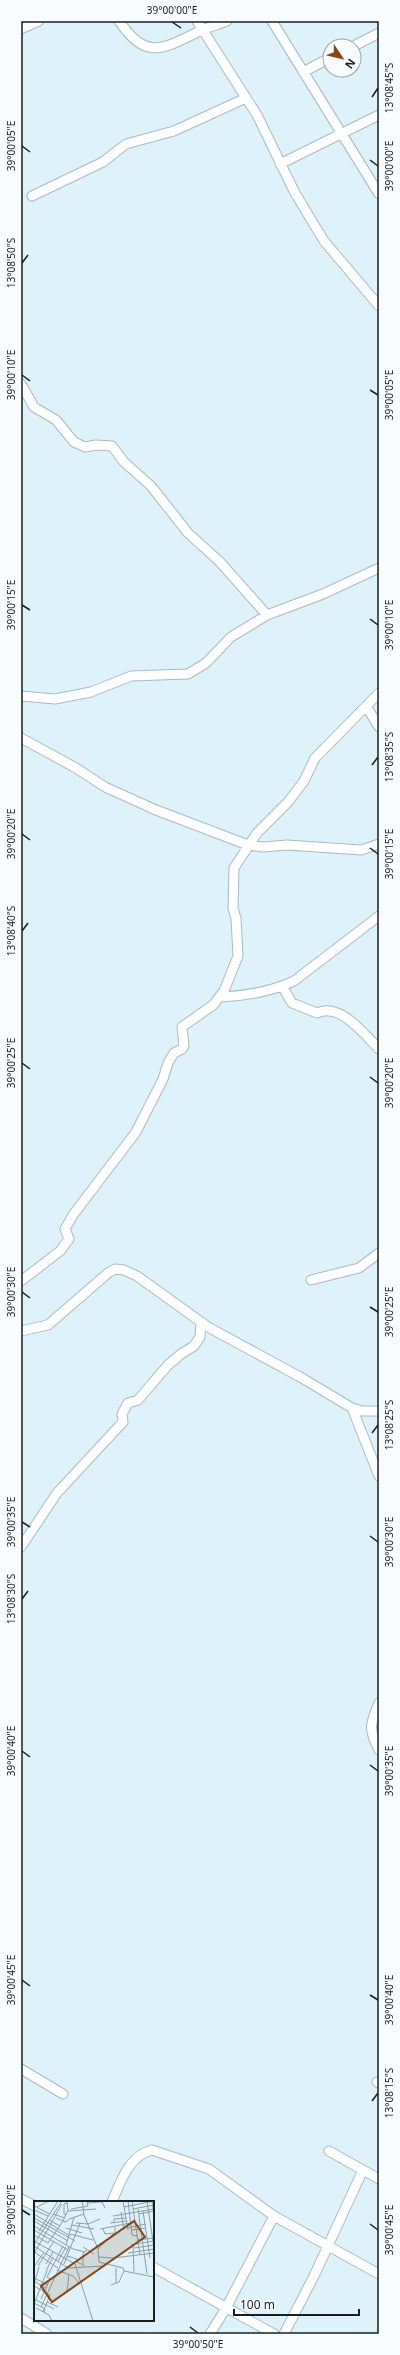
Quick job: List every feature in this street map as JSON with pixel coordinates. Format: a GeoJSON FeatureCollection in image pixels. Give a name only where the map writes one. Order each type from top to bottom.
{"type":"FeatureCollection","features":[{"type":"Feature","properties":{"kind":"street"},"geometry":{"type":"LineString","coordinates":[[21,29],[39,21]]}},
{"type":"Feature","properties":{"kind":"street"},"geometry":{"type":"LineString","coordinates":[[119,21],[138,43],[151,49],[167,47],[202,30],[227,21]]}},
{"type":"Feature","properties":{"kind":"street"},"geometry":{"type":"LineString","coordinates":[[197,21],[257,115],[280,164],[324,241],[379,306]]}},
{"type":"Feature","properties":{"kind":"street"},"geometry":{"type":"LineString","coordinates":[[272,21],[378,191]]}},
{"type":"Feature","properties":{"kind":"street"},"geometry":{"type":"LineString","coordinates":[[362,42],[379,33]]}},
{"type":"Feature","properties":{"kind":"street"},"geometry":{"type":"LineString","coordinates":[[303,72],[322,62]]}},
{"type":"Feature","properties":{"kind":"street"},"geometry":{"type":"LineString","coordinates":[[32,196],[103,162],[126,144],[174,131],[246,98]]}},
{"type":"Feature","properties":{"kind":"street"},"geometry":{"type":"LineString","coordinates":[[280,164],[379,115]]}},
{"type":"Feature","properties":{"kind":"street"},"geometry":{"type":"LineString","coordinates":[[21,384],[34,407],[56,420],[74,442],[85,447],[96,444],[112,446],[124,462],[151,486],[188,533],[219,561],[267,615]]}},
{"type":"Feature","properties":{"kind":"street"},"geometry":{"type":"LineString","coordinates":[[21,696],[55,699],[91,692],[131,676],[188,674],[206,663],[232,637],[267,615],[323,594],[379,568]]}},
{"type":"Feature","properties":{"kind":"street"},"geometry":{"type":"LineString","coordinates":[[21,1281],[60,1251],[69,1239],[65,1229],[73,1215],[136,1132],[163,1079],[168,1063],[174,1052],[182,1049],[184,1046],[182,1028],[213,1005],[224,991],[238,956],[232,888],[234,868],[248,845],[288,802],[304,781],[315,758],[379,693]]}},
{"type":"Feature","properties":{"kind":"street"},"geometry":{"type":"LineString","coordinates":[[366,706],[379,728]]}},
{"type":"Feature","properties":{"kind":"street"},"geometry":{"type":"LineString","coordinates":[[21,738],[76,768],[105,787],[156,810],[248,845],[263,847],[287,845],[361,850],[379,844]]}},
{"type":"Feature","properties":{"kind":"street"},"geometry":{"type":"LineString","coordinates":[[220,997],[247,996],[294,981],[316,962],[350,940],[379,916]]}},
{"type":"Feature","properties":{"kind":"street"},"geometry":{"type":"LineString","coordinates":[[282,986],[292,1003],[317,1013],[324,1010],[334,1011],[357,1026],[379,1049]]}},
{"type":"Feature","properties":{"kind":"street"},"geometry":{"type":"LineString","coordinates":[[311,1280],[359,1268],[379,1253]]}},
{"type":"Feature","properties":{"kind":"street"},"geometry":{"type":"LineString","coordinates":[[21,1331],[48,1325],[115,1269],[124,1270],[137,1276],[201,1323],[352,1408],[362,1411],[379,1411]]}},
{"type":"Feature","properties":{"kind":"street"},"geometry":{"type":"LineString","coordinates":[[21,1547],[57,1493],[123,1422],[122,1414],[128,1403],[138,1400],[168,1365],[181,1354],[194,1346],[200,1337],[201,1323]]}},
{"type":"Feature","properties":{"kind":"street"},"geometry":{"type":"LineString","coordinates":[[352,1408],[379,1476]]}},
{"type":"Feature","properties":{"kind":"street"},"geometry":{"type":"LineString","coordinates":[[379,1703],[370,1722],[371,1735],[379,1750]]}},
{"type":"Feature","properties":{"kind":"street"},"geometry":{"type":"LineString","coordinates":[[21,2069],[63,2094]]}},
{"type":"Feature","properties":{"kind":"street"},"geometry":{"type":"LineString","coordinates":[[112,2201],[123,2178],[137,2157],[152,2150],[209,2169],[274,2216],[379,2274]]}},
{"type":"Feature","properties":{"kind":"street"},"geometry":{"type":"LineString","coordinates":[[329,2151],[379,2179]]}},
{"type":"Feature","properties":{"kind":"street"},"geometry":{"type":"LineString","coordinates":[[284,2334],[328,2247],[363,2170]]}},
{"type":"Feature","properties":{"kind":"street"},"geometry":{"type":"LineString","coordinates":[[21,2200],[34,2206]]}},
{"type":"Feature","properties":{"kind":"street"},"geometry":{"type":"LineString","coordinates":[[210,2334],[226,2308],[274,2216]]}},
{"type":"Feature","properties":{"kind":"street"},"geometry":{"type":"LineString","coordinates":[[154,2268],[274,2334]]}},
{"type":"Feature","properties":{"kind":"street"},"geometry":{"type":"LineString","coordinates":[[21,2318],[47,2334]]}}]}
